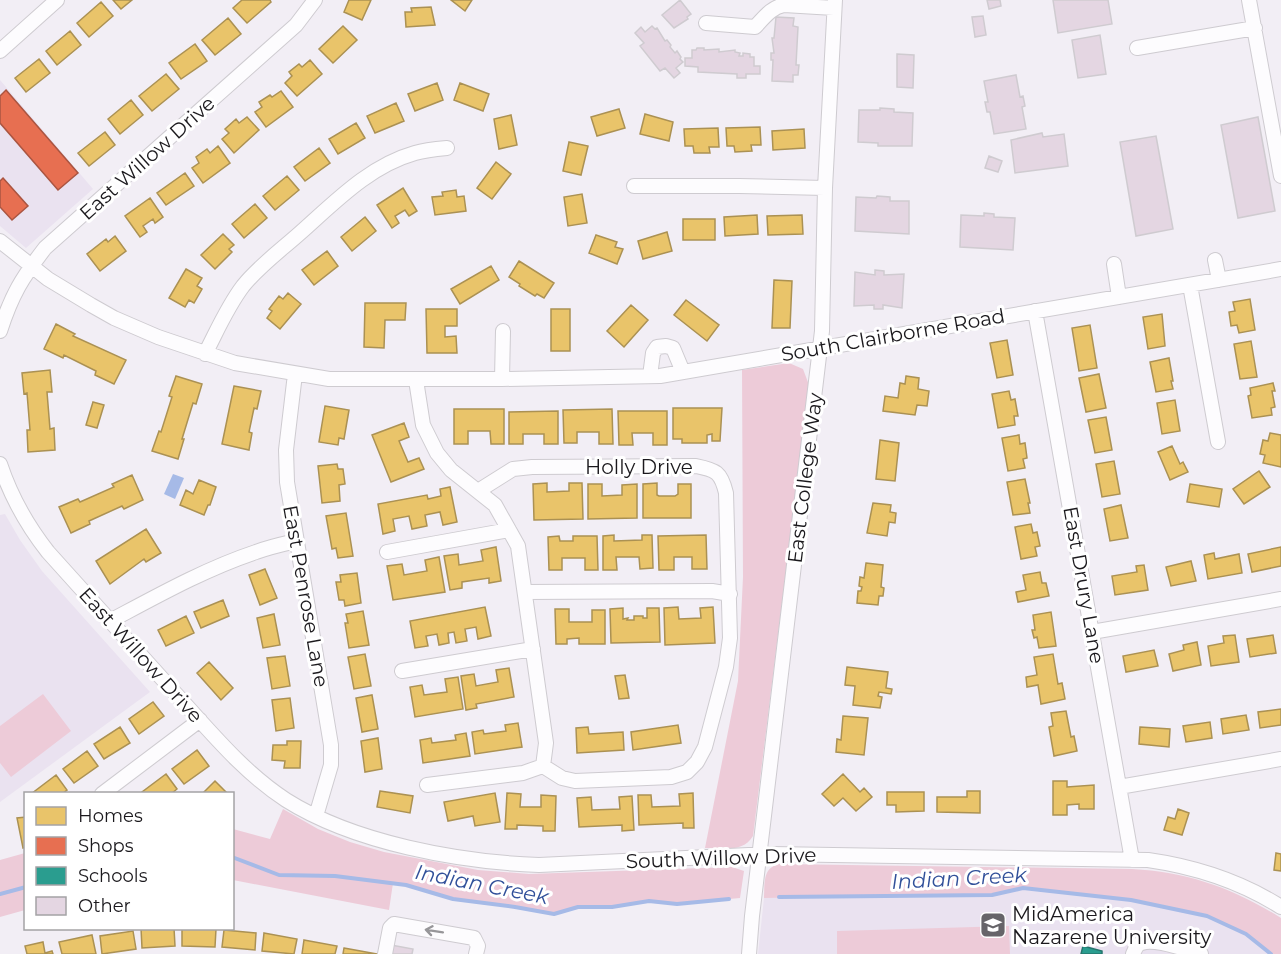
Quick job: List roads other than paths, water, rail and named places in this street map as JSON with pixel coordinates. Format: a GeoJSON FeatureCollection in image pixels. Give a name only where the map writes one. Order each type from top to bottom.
{"type":"FeatureCollection","features":[{"type":"Feature","properties":{"kind":"street"},"geometry":{"type":"LineString","coordinates":[[0,51],[57,0]]}},
{"type":"Feature","properties":{"kind":"street","name":"East Willow Drive"},"geometry":{"type":"LineString","coordinates":[[0,331],[18,284],[45,248],[296,25],[315,0]]}},
{"type":"Feature","properties":{"kind":"street"},"geometry":{"type":"LineString","coordinates":[[1250,0],[1281,176]]}},
{"type":"Feature","properties":{"kind":"street"},"geometry":{"type":"LineString","coordinates":[[706,23],[755,27],[777,6],[835,4]]}},
{"type":"Feature","properties":{"kind":"street","name":"East College Way"},"geometry":{"type":"LineString","coordinates":[[749,954],[820,348],[825,188],[835,4]]}},
{"type":"Feature","properties":{"kind":"street"},"geometry":{"type":"LineString","coordinates":[[1137,48],[1254,28]]}},
{"type":"Feature","properties":{"kind":"street"},"geometry":{"type":"LineString","coordinates":[[205,354],[228,309],[244,285],[354,185],[405,156],[447,148]]}},
{"type":"Feature","properties":{"kind":"street"},"geometry":{"type":"LineString","coordinates":[[634,186],[825,188]]}},
{"type":"Feature","properties":{"kind":"street","name":"South Clairborne Road"},"geometry":{"type":"LineString","coordinates":[[0,241],[48,279],[114,318],[158,337],[235,363],[328,379],[502,380],[650,376],[1281,269]]}},
{"type":"Feature","properties":{"kind":"street"},"geometry":{"type":"LineString","coordinates":[[1215,260],[1219,280]]}},
{"type":"Feature","properties":{"kind":"street"},"geometry":{"type":"LineString","coordinates":[[1114,264],[1119,297]]}},
{"type":"Feature","properties":{"kind":"street"},"geometry":{"type":"LineString","coordinates":[[1190,285],[1218,442]]}},
{"type":"Feature","properties":{"kind":"street","name":"East Drury Lane"},"geometry":{"type":"LineString","coordinates":[[1035,311],[1132,860]]}},
{"type":"Feature","properties":{"kind":"street"},"geometry":{"type":"LineString","coordinates":[[502,380],[503,331]]}},
{"type":"Feature","properties":{"kind":"street"},"geometry":{"type":"LineString","coordinates":[[650,376],[653,353],[657,347],[673,348],[682,372]]}},
{"type":"Feature","properties":{"kind":"street","name":"East Penrose Lane"},"geometry":{"type":"LineString","coordinates":[[295,374],[286,450],[287,482],[331,745],[331,765],[316,816]]}},
{"type":"Feature","properties":{"kind":"street"},"geometry":{"type":"LineString","coordinates":[[416,380],[423,424],[431,443],[451,470],[495,505],[518,546],[546,743],[543,766],[522,773],[428,784]]}},
{"type":"Feature","properties":{"kind":"street","name":"East Willow Drive"},"geometry":{"type":"LineString","coordinates":[[0,464],[13,499],[32,532],[111,621],[237,760],[287,800],[316,816]]}},
{"type":"Feature","properties":{"kind":"street","name":"Holly Drive"},"geometry":{"type":"LineString","coordinates":[[478,491],[513,469],[532,467],[696,466],[714,470],[723,480],[726,493],[730,638],[726,667],[705,747],[698,762],[687,772],[671,777],[575,781],[562,778],[543,766]]}},
{"type":"Feature","properties":{"kind":"street"},"geometry":{"type":"LineString","coordinates":[[387,552],[509,530]]}},
{"type":"Feature","properties":{"kind":"street"},"geometry":{"type":"LineString","coordinates":[[111,621],[167,591],[240,558],[296,541]]}},
{"type":"Feature","properties":{"kind":"street"},"geometry":{"type":"LineString","coordinates":[[525,592],[712,591],[730,594]]}},
{"type":"Feature","properties":{"kind":"street"},"geometry":{"type":"LineString","coordinates":[[1092,632],[1281,599]]}},
{"type":"Feature","properties":{"kind":"street"},"geometry":{"type":"LineString","coordinates":[[402,670],[533,649]]}},
{"type":"Feature","properties":{"kind":"street"},"geometry":{"type":"LineString","coordinates":[[105,792],[200,720]]}},
{"type":"Feature","properties":{"kind":"street"},"geometry":{"type":"LineString","coordinates":[[1119,787],[1281,759]]}},
{"type":"Feature","properties":{"kind":"street","name":"South Willow Drive"},"geometry":{"type":"LineString","coordinates":[[316,816],[357,834],[394,844],[504,863],[538,865],[759,855],[1132,860]]}},
{"type":"Feature","properties":{"kind":"street"},"geometry":{"type":"LineString","coordinates":[[1132,860],[1158,862],[1199,870],[1246,887],[1281,907]]}},
{"type":"Feature","properties":{"kind":"street"},"geometry":{"type":"LineString","coordinates":[[385,954],[390,928],[394,924],[474,938],[478,946],[477,954]]}},
{"type":"Feature","properties":{"kind":"street"},"geometry":{"type":"LineString","coordinates":[[1133,954],[1138,945],[1143,942],[1156,942],[1201,954]]}},
{"type":"Feature","properties":{"kind":"water"},"geometry":{"type":"Polygon","coordinates":[[[173,474],[184,478],[175,499],[164,494],[173,474]]]}},
{"type":"Feature","properties":{"kind":"waterway","name":"Indian Creek"},"geometry":{"type":"LineString","coordinates":[[234,858],[279,875],[335,876],[406,885],[453,899],[554,914],[578,907],[612,907],[649,901],[677,904],[729,899]]}},
{"type":"Feature","properties":{"kind":"waterway","name":"Indian Creek"},"geometry":{"type":"LineString","coordinates":[[0,894],[24,888]]}},
{"type":"Feature","properties":{"kind":"waterway","name":"Indian Creek"},"geometry":{"type":"LineString","coordinates":[[779,897],[992,895],[1023,888],[1131,900],[1207,916],[1246,934],[1271,954]]}},
{"type":"Feature","properties":{"kind":"place","name":"MidAmerica Nazarene University"},"geometry":{"type":"Point","coordinates":[993,925]}}]}
